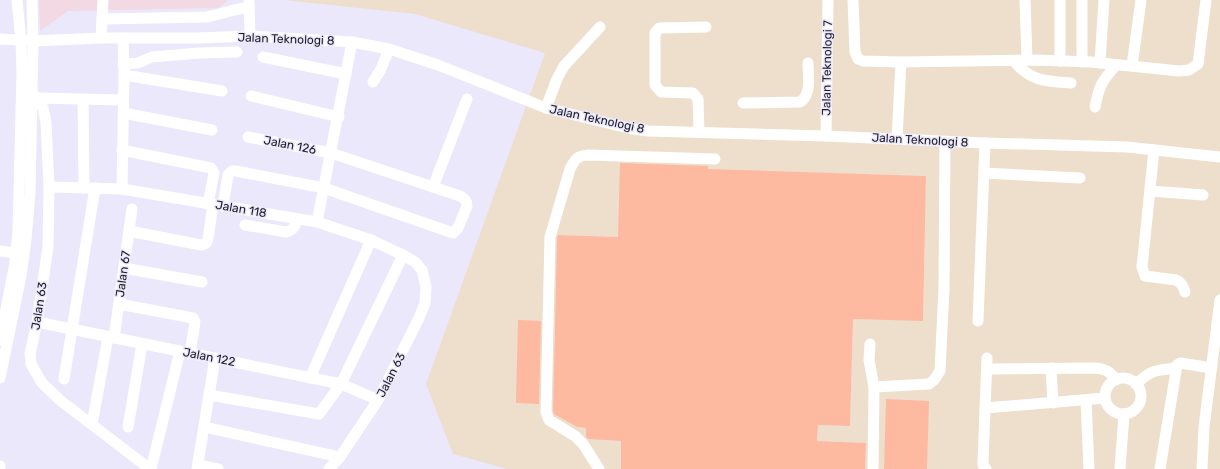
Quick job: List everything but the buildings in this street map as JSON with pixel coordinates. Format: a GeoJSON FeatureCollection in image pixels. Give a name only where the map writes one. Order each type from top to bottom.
{"type":"FeatureCollection","features":[{"type":"Feature","properties":{"kind":"street"},"geometry":{"type":"LineString","coordinates":[[0,378],[21,276],[18,230],[22,72],[17,0]]}},
{"type":"Feature","properties":{"kind":"street"},"geometry":{"type":"LineString","coordinates":[[0,340],[15,262],[20,254],[30,194],[35,96],[32,0]]}},
{"type":"Feature","properties":{"kind":"street"},"geometry":{"type":"LineString","coordinates":[[101,38],[103,0]]}},
{"type":"Feature","properties":{"kind":"street","name":"Jalan Teknologi 7"},"geometry":{"type":"LineString","coordinates":[[826,136],[828,0]]}},
{"type":"Feature","properties":{"kind":"street"},"geometry":{"type":"LineString","coordinates":[[853,0],[855,52],[858,59],[863,61],[1060,61],[1100,63],[1179,71],[1189,70],[1198,64],[1206,0]]}},
{"type":"Feature","properties":{"kind":"street"},"geometry":{"type":"LineString","coordinates":[[1025,0],[1026,60]]}},
{"type":"Feature","properties":{"kind":"street"},"geometry":{"type":"LineString","coordinates":[[1060,0],[1060,61]]}},
{"type":"Feature","properties":{"kind":"street"},"geometry":{"type":"LineString","coordinates":[[1082,0],[1082,62]]}},
{"type":"Feature","properties":{"kind":"street"},"geometry":{"type":"LineString","coordinates":[[1100,63],[1104,0]]}},
{"type":"Feature","properties":{"kind":"street"},"geometry":{"type":"LineString","coordinates":[[1132,66],[1141,0]]}},
{"type":"Feature","properties":{"kind":"street"},"geometry":{"type":"LineString","coordinates":[[102,19],[207,17],[238,9],[249,3],[250,36]]}},
{"type":"Feature","properties":{"kind":"street"},"geometry":{"type":"LineString","coordinates":[[546,108],[557,79],[564,66],[600,27]]}},
{"type":"Feature","properties":{"kind":"street"},"geometry":{"type":"LineString","coordinates":[[699,131],[698,99],[696,96],[693,93],[661,92],[656,85],[655,33],[659,28],[706,27]]}},
{"type":"Feature","properties":{"kind":"street","name":"Jalan Teknologi 8"},"geometry":{"type":"LineString","coordinates":[[0,39],[33,41],[101,38],[198,38],[250,36],[352,42],[389,49],[438,65],[546,108],[632,129],[648,131],[699,131],[945,142],[1128,146],[1220,157]]}},
{"type":"Feature","properties":{"kind":"street"},"geometry":{"type":"LineString","coordinates":[[122,189],[122,100],[124,75],[123,38]]}},
{"type":"Feature","properties":{"kind":"street"},"geometry":{"type":"LineString","coordinates":[[198,38],[199,53]]}},
{"type":"Feature","properties":{"kind":"street"},"geometry":{"type":"LineString","coordinates":[[318,222],[352,42]]}},
{"type":"Feature","properties":{"kind":"street"},"geometry":{"type":"LineString","coordinates":[[373,82],[381,69],[389,49]]}},
{"type":"Feature","properties":{"kind":"street"},"geometry":{"type":"LineString","coordinates":[[123,64],[138,63],[152,57],[199,53],[237,52]]}},
{"type":"Feature","properties":{"kind":"street"},"geometry":{"type":"LineString","coordinates":[[263,57],[346,74]]}},
{"type":"Feature","properties":{"kind":"street"},"geometry":{"type":"LineString","coordinates":[[1014,61],[1021,69],[1042,81],[1071,83]]}},
{"type":"Feature","properties":{"kind":"street"},"geometry":{"type":"LineString","coordinates":[[743,103],[800,102],[804,100],[807,94],[808,85],[808,62]]}},
{"type":"Feature","properties":{"kind":"street"},"geometry":{"type":"LineString","coordinates":[[897,139],[901,62]]}},
{"type":"Feature","properties":{"kind":"street"},"geometry":{"type":"LineString","coordinates":[[1095,107],[1098,90],[1101,83],[1116,65]]}},
{"type":"Feature","properties":{"kind":"street"},"geometry":{"type":"LineString","coordinates":[[124,75],[222,91]]}},
{"type":"Feature","properties":{"kind":"street"},"geometry":{"type":"LineString","coordinates":[[808,85],[826,86]]}},
{"type":"Feature","properties":{"kind":"street"},"geometry":{"type":"LineString","coordinates":[[35,96],[122,100]]}},
{"type":"Feature","properties":{"kind":"street","name":"Jalan 63"},"geometry":{"type":"LineString","coordinates":[[35,96],[43,108],[46,122],[49,187],[48,247],[37,322],[30,354],[31,364],[42,383],[61,401],[151,469]]}},
{"type":"Feature","properties":{"kind":"street"},"geometry":{"type":"LineString","coordinates":[[251,96],[339,117]]}},
{"type":"Feature","properties":{"kind":"street"},"geometry":{"type":"LineString","coordinates":[[64,379],[89,188],[83,99]]}},
{"type":"Feature","properties":{"kind":"street"},"geometry":{"type":"LineString","coordinates":[[433,187],[467,99]]}},
{"type":"Feature","properties":{"kind":"street"},"geometry":{"type":"LineString","coordinates":[[123,113],[212,130]]}},
{"type":"Feature","properties":{"kind":"street","name":"Jalan 126"},"geometry":{"type":"LineString","coordinates":[[248,137],[331,153],[460,196],[465,199],[467,206],[458,228],[453,233],[324,188]]}},
{"type":"Feature","properties":{"kind":"street"},"geometry":{"type":"LineString","coordinates":[[874,387],[929,384],[934,380],[940,371],[944,288],[945,142]]}},
{"type":"Feature","properties":{"kind":"street"},"geometry":{"type":"LineString","coordinates":[[978,322],[985,143]]}},
{"type":"Feature","properties":{"kind":"street"},"geometry":{"type":"LineString","coordinates":[[122,150],[211,168],[214,173],[215,205]]}},
{"type":"Feature","properties":{"kind":"street"},"geometry":{"type":"LineString","coordinates":[[1154,150],[1142,267],[1143,272],[1145,276],[1176,280],[1183,286],[1184,292]]}},
{"type":"Feature","properties":{"kind":"street"},"geometry":{"type":"LineString","coordinates":[[599,469],[576,436],[549,420],[546,412],[550,237],[570,169],[575,158],[581,155],[715,159]]}},
{"type":"Feature","properties":{"kind":"street"},"geometry":{"type":"LineString","coordinates":[[129,231],[205,245],[208,239],[215,205],[228,175],[232,171],[324,188]]}},
{"type":"Feature","properties":{"kind":"street"},"geometry":{"type":"LineString","coordinates":[[984,174],[1080,178]]}},
{"type":"Feature","properties":{"kind":"street","name":"Jalan 118"},"geometry":{"type":"LineString","coordinates":[[49,187],[122,189],[318,222],[371,240],[404,255],[415,262],[422,270]]}},
{"type":"Feature","properties":{"kind":"street"},"geometry":{"type":"LineString","coordinates":[[1150,191],[1203,195]]}},
{"type":"Feature","properties":{"kind":"street","name":"Jalan 67"},"geometry":{"type":"LineString","coordinates":[[92,424],[119,304],[132,209]]}},
{"type":"Feature","properties":{"kind":"street"},"geometry":{"type":"LineString","coordinates":[[245,225],[286,232],[291,231],[294,228],[297,219]]}},
{"type":"Feature","properties":{"kind":"street"},"geometry":{"type":"LineString","coordinates":[[310,378],[371,240]]}},
{"type":"Feature","properties":{"kind":"street"},"geometry":{"type":"LineString","coordinates":[[0,251],[20,254]]}},
{"type":"Feature","properties":{"kind":"street"},"geometry":{"type":"LineString","coordinates":[[209,395],[319,414],[341,384],[404,255]]}},
{"type":"Feature","properties":{"kind":"street"},"geometry":{"type":"LineString","coordinates":[[124,268],[202,282]]}},
{"type":"Feature","properties":{"kind":"street","name":"Jalan 63"},"geometry":{"type":"LineString","coordinates":[[329,469],[340,457],[378,400],[420,318],[425,303],[426,287],[422,270]]}},
{"type":"Feature","properties":{"kind":"street"},"geometry":{"type":"LineString","coordinates":[[1202,469],[1204,427],[1220,300]]}},
{"type":"Feature","properties":{"kind":"street"},"geometry":{"type":"LineString","coordinates":[[119,304],[193,318],[195,322],[151,469]]}},
{"type":"Feature","properties":{"kind":"street","name":"Jalan 122"},"geometry":{"type":"LineString","coordinates":[[37,322],[341,384],[378,400]]}},
{"type":"Feature","properties":{"kind":"street"},"geometry":{"type":"LineString","coordinates":[[128,427],[142,344]]}},
{"type":"Feature","properties":{"kind":"street"},"geometry":{"type":"LineString","coordinates":[[870,344],[869,360],[874,387],[873,469]]}},
{"type":"Feature","properties":{"kind":"street"},"geometry":{"type":"LineString","coordinates":[[215,358],[198,467],[218,469]]}},
{"type":"Feature","properties":{"kind":"street"},"geometry":{"type":"LineString","coordinates":[[1160,469],[1177,365],[1180,363],[1212,368]]}},
{"type":"Feature","properties":{"kind":"street"},"geometry":{"type":"LineString","coordinates":[[986,469],[983,465],[983,461],[987,364],[1051,368],[1105,369],[1110,372],[1116,380]]}},
{"type":"Feature","properties":{"kind":"street"},"geometry":{"type":"LineString","coordinates":[[1051,368],[1053,403]]}},
{"type":"Feature","properties":{"kind":"street"},"geometry":{"type":"LineString","coordinates":[[1136,384],[1148,373],[1154,370],[1176,368]]}},
{"type":"Feature","properties":{"kind":"street"},"geometry":{"type":"LineString","coordinates":[[1125,378],[1131,380],[1136,384],[1140,391],[1141,399],[1137,407],[1131,412],[1124,414],[1117,413],[1107,405],[1105,398],[1108,386],[1116,380],[1125,378]]}},
{"type":"Feature","properties":{"kind":"street"},"geometry":{"type":"LineString","coordinates":[[985,408],[1105,398]]}},
{"type":"Feature","properties":{"kind":"street"},"geometry":{"type":"LineString","coordinates":[[1086,400],[1089,469]]}},
{"type":"Feature","properties":{"kind":"street"},"geometry":{"type":"LineString","coordinates":[[1120,469],[1124,414]]}},
{"type":"Feature","properties":{"kind":"street"},"geometry":{"type":"LineString","coordinates":[[204,427],[340,457]]}},
{"type":"Feature","properties":{"kind":"shaded area"},"geometry":{"type":"Polygon","coordinates":[[[39,0],[228,0],[218,8],[68,11],[40,31],[39,0]]]}},
{"type":"Feature","properties":{"kind":"shaded area"},"geometry":{"type":"Polygon","coordinates":[[[284,0],[1220,0],[1220,469],[865,469],[866,443],[817,441],[818,425],[850,426],[853,319],[923,320],[926,176],[720,170],[718,240],[557,235],[553,413],[577,427],[586,428],[586,439],[621,441],[621,469],[507,469],[453,454],[426,384],[545,53],[415,14],[284,0]]]}}]}
